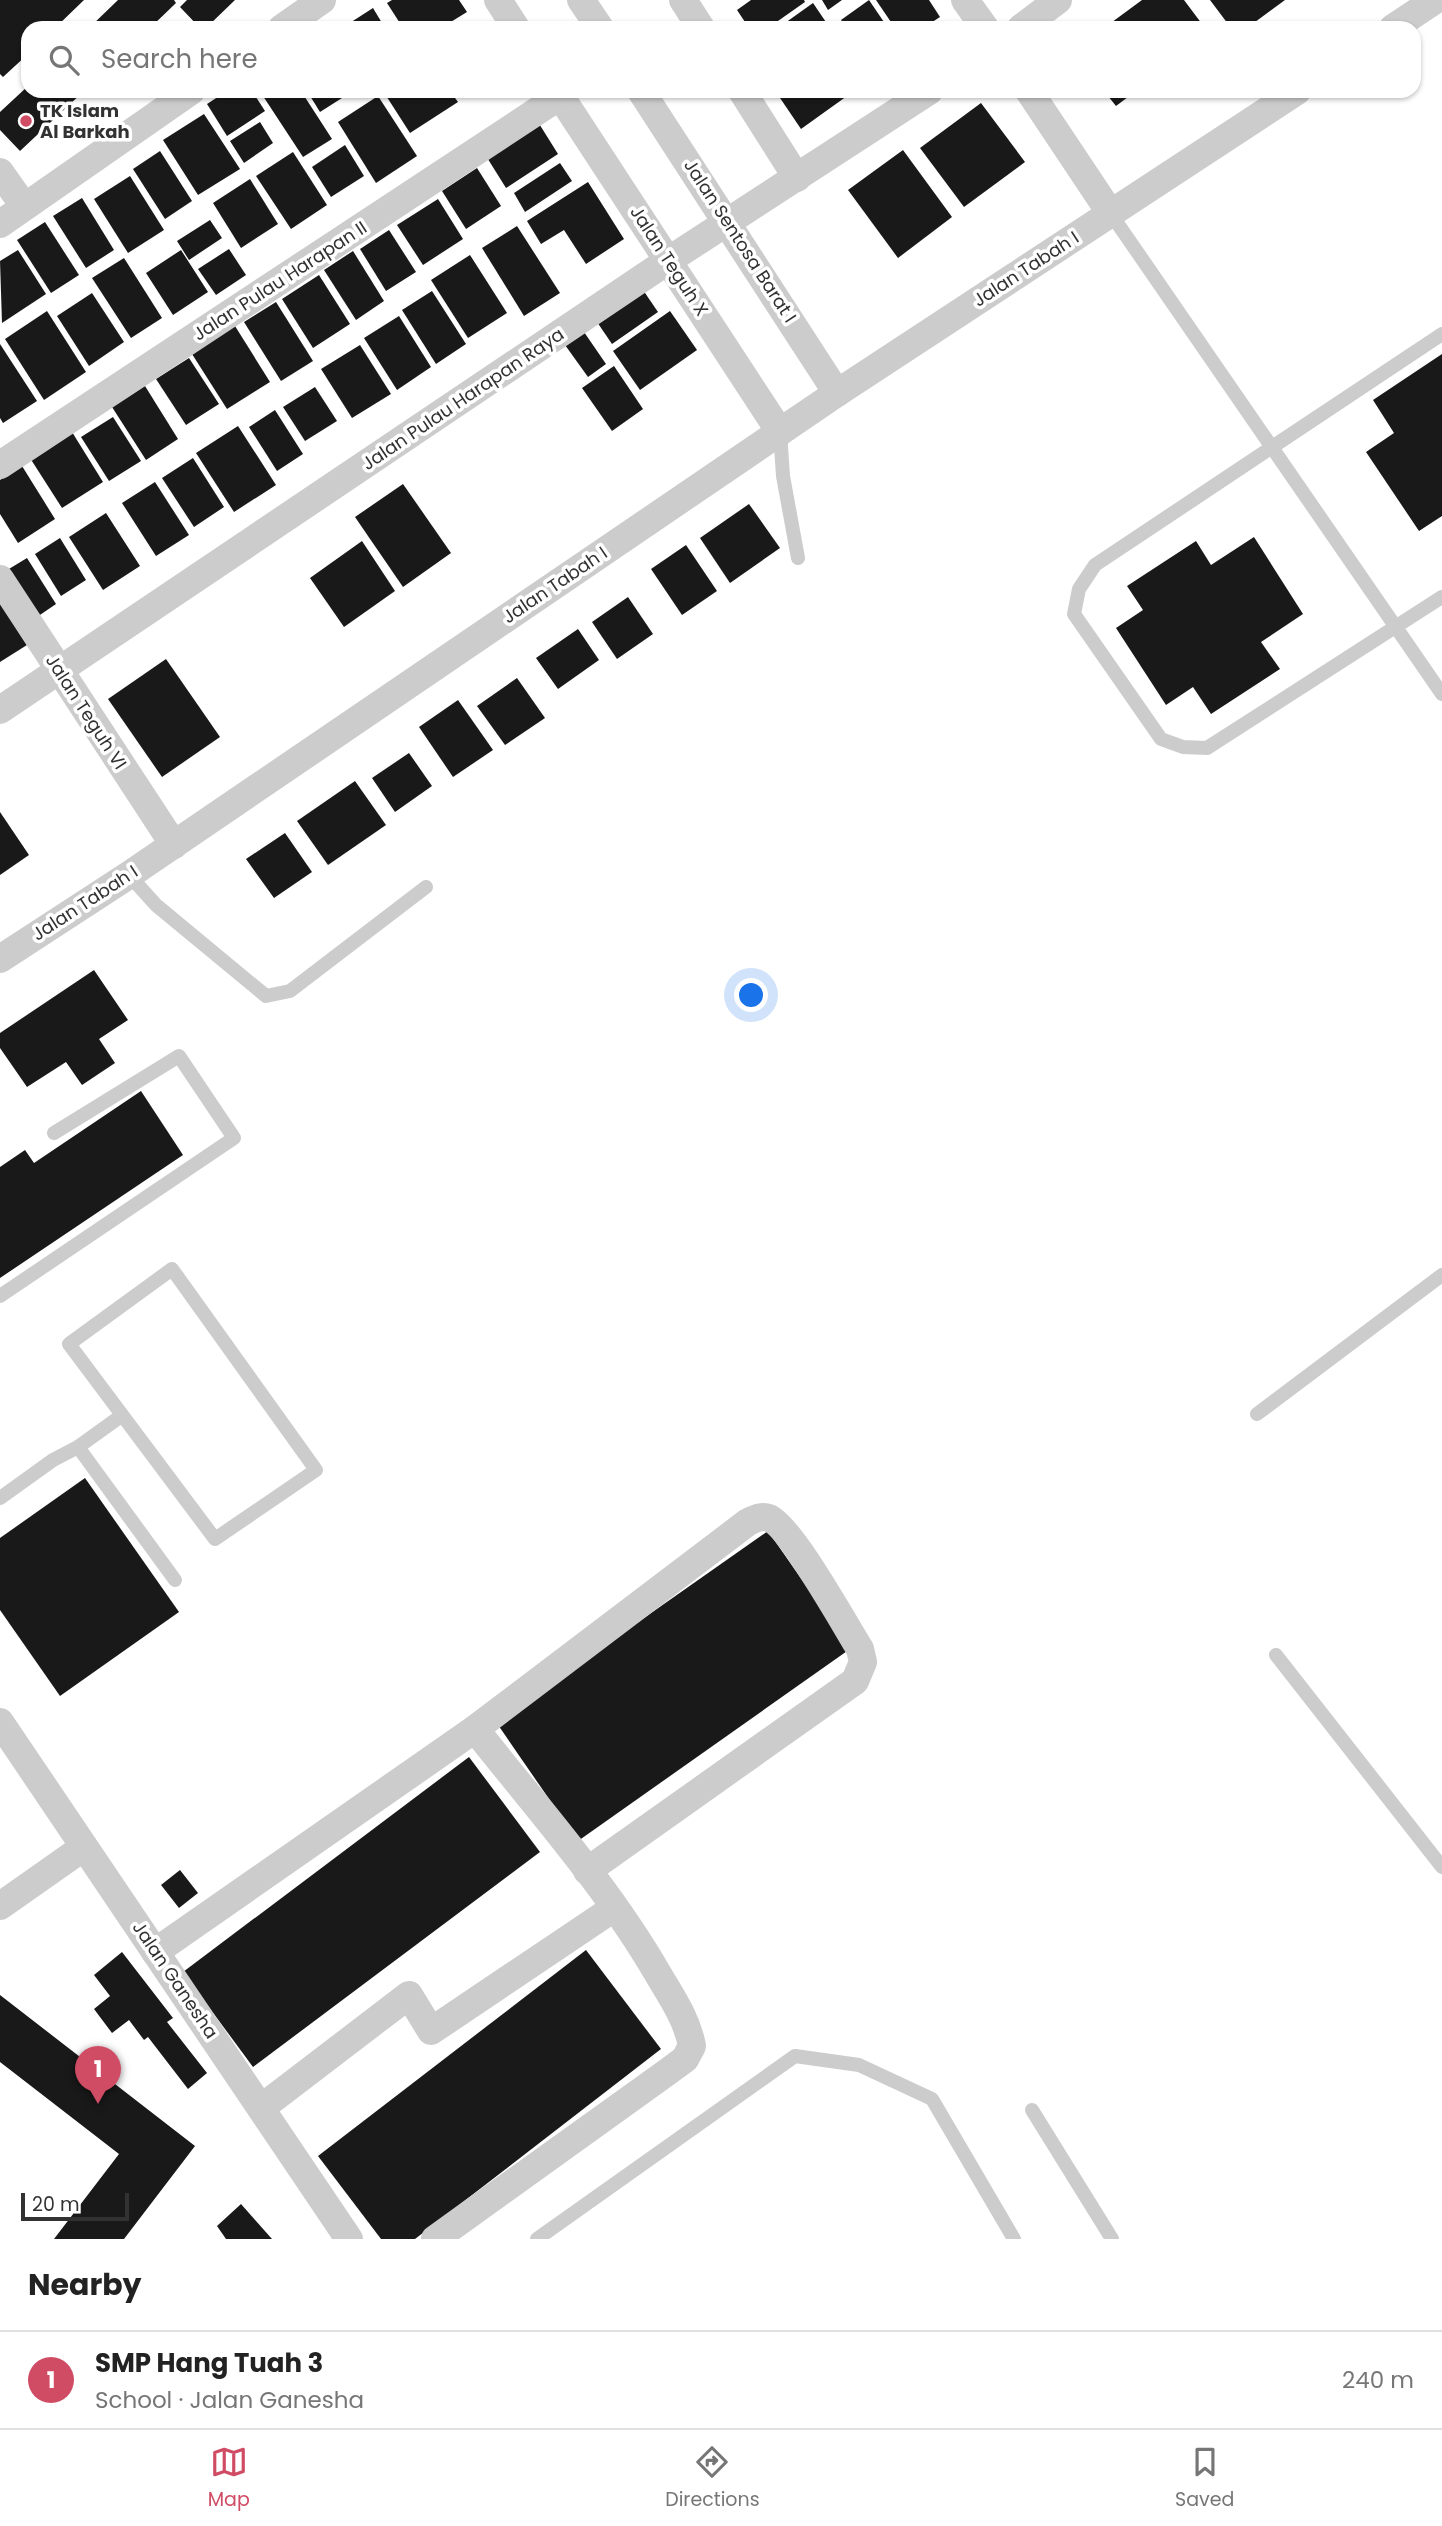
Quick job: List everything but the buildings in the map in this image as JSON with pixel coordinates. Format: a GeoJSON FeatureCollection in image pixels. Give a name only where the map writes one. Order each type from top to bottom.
{"type":"FeatureCollection","features":[{"type":"Feature","properties":{"kind":"street"},"geometry":{"type":"LineString","coordinates":[[292,21],[322,0]]}},
{"type":"Feature","properties":{"kind":"street"},"geometry":{"type":"LineString","coordinates":[[498,0],[512,21]]}},
{"type":"Feature","properties":{"kind":"street"},"geometry":{"type":"LineString","coordinates":[[581,0],[595,21]]}},
{"type":"Feature","properties":{"kind":"street"},"geometry":{"type":"LineString","coordinates":[[683,0],[696,21]]}},
{"type":"Feature","properties":{"kind":"street"},"geometry":{"type":"LineString","coordinates":[[965,0],[980,21]]}},
{"type":"Feature","properties":{"kind":"street"},"geometry":{"type":"LineString","coordinates":[[1030,21],[1058,0]]}},
{"type":"Feature","properties":{"kind":"street"},"geometry":{"type":"LineString","coordinates":[[1404,21],[1435,0]]}},
{"type":"Feature","properties":{"kind":"street"},"geometry":{"type":"LineString","coordinates":[[0,224],[181,98]]}},
{"type":"Feature","properties":{"kind":"street","name":"Jalan Pulau Harapan II"},"geometry":{"type":"LineString","coordinates":[[0,465],[552,98]]}},
{"type":"Feature","properties":{"kind":"street","name":"Jalan Teguh X"},"geometry":{"type":"LineString","coordinates":[[561,98],[779,432]]}},
{"type":"Feature","properties":{"kind":"street","name":"Jalan Sentosa Barat I"},"geometry":{"type":"LineString","coordinates":[[646,98],[837,393]]}},
{"type":"Feature","properties":{"kind":"street"},"geometry":{"type":"LineString","coordinates":[[746,98],[797,178]]}},
{"type":"Feature","properties":{"kind":"street","name":"Jalan Pulau Harapan Raya"},"geometry":{"type":"LineString","coordinates":[[0,710],[669,260],[918,98]]}},
{"type":"Feature","properties":{"kind":"street"},"geometry":{"type":"LineString","coordinates":[[1034,98],[1111,214]]}},
{"type":"Feature","properties":{"kind":"street","name":"Jalan Tabah I"},"geometry":{"type":"LineString","coordinates":[[0,958],[174,845],[837,393],[1286,98]]}},
{"type":"Feature","properties":{"kind":"street"},"geometry":{"type":"LineString","coordinates":[[0,172],[24,206]]}},
{"type":"Feature","properties":{"kind":"street","name":"Jalan Teguh VI"},"geometry":{"type":"LineString","coordinates":[[0,579],[174,845]]}},
{"type":"Feature","properties":{"kind":"street"},"geometry":{"type":"LineString","coordinates":[[155,1952],[475,1729],[748,1522],[760,1517],[768,1518],[787,1533],[860,1649],[863,1662],[855,1681],[587,1871]]}},
{"type":"Feature","properties":{"kind":"street","name":"Jalan Ganesha"},"geometry":{"type":"LineString","coordinates":[[0,1722],[349,2239]]}},
{"type":"Feature","properties":{"kind":"street"},"geometry":{"type":"LineString","coordinates":[[435,2239],[685,2059],[692,2046],[688,2025],[646,1953],[587,1871],[475,1729]]}},
{"type":"Feature","properties":{"kind":"street"},"geometry":{"type":"LineString","coordinates":[[0,1906],[84,1847]]}},
{"type":"Feature","properties":{"kind":"street"},"geometry":{"type":"LineString","coordinates":[[261,2108],[409,1995],[431,2031],[614,1908]]}},
{"type":"Feature","properties":{"kind":"lane"},"geometry":{"type":"LineString","coordinates":[[1111,214],[1442,694]]}},
{"type":"Feature","properties":{"kind":"lane"},"geometry":{"type":"LineString","coordinates":[[1442,334],[1095,565],[1079,589],[1074,614],[1161,739],[1183,747],[1207,748],[1442,597]]}},
{"type":"Feature","properties":{"kind":"lane"},"geometry":{"type":"LineString","coordinates":[[779,432],[783,476],[798,558]]}},
{"type":"Feature","properties":{"kind":"lane"},"geometry":{"type":"LineString","coordinates":[[129,875],[156,905],[265,996],[290,991],[426,887]]}},
{"type":"Feature","properties":{"kind":"lane"},"geometry":{"type":"LineString","coordinates":[[0,1297],[234,1139],[179,1055],[54,1133]]}},
{"type":"Feature","properties":{"kind":"lane"},"geometry":{"type":"LineString","coordinates":[[172,1269],[316,1470],[215,1539],[121,1416],[69,1344],[172,1269]]}},
{"type":"Feature","properties":{"kind":"lane"},"geometry":{"type":"LineString","coordinates":[[1257,1414],[1442,1275]]}},
{"type":"Feature","properties":{"kind":"lane"},"geometry":{"type":"LineString","coordinates":[[0,1497],[121,1416]]}},
{"type":"Feature","properties":{"kind":"lane"},"geometry":{"type":"LineString","coordinates":[[78,1447],[175,1580]]}},
{"type":"Feature","properties":{"kind":"lane"},"geometry":{"type":"LineString","coordinates":[[1276,1655],[1442,1867]]}},
{"type":"Feature","properties":{"kind":"lane"},"geometry":{"type":"LineString","coordinates":[[537,2239],[795,2056],[859,2065],[932,2099],[1014,2239]]}},
{"type":"Feature","properties":{"kind":"lane"},"geometry":{"type":"LineString","coordinates":[[1032,2110],[1112,2239]]}},
{"type":"Feature","properties":{"kind":"place","name":"TK Islam Al Barkah"},"geometry":{"type":"Point","coordinates":[26,121]}},
{"type":"Feature","properties":{"kind":"place","name":"SMP Hang Tuah 3"},"geometry":{"type":"Point","coordinates":[98,2104]}}]}
